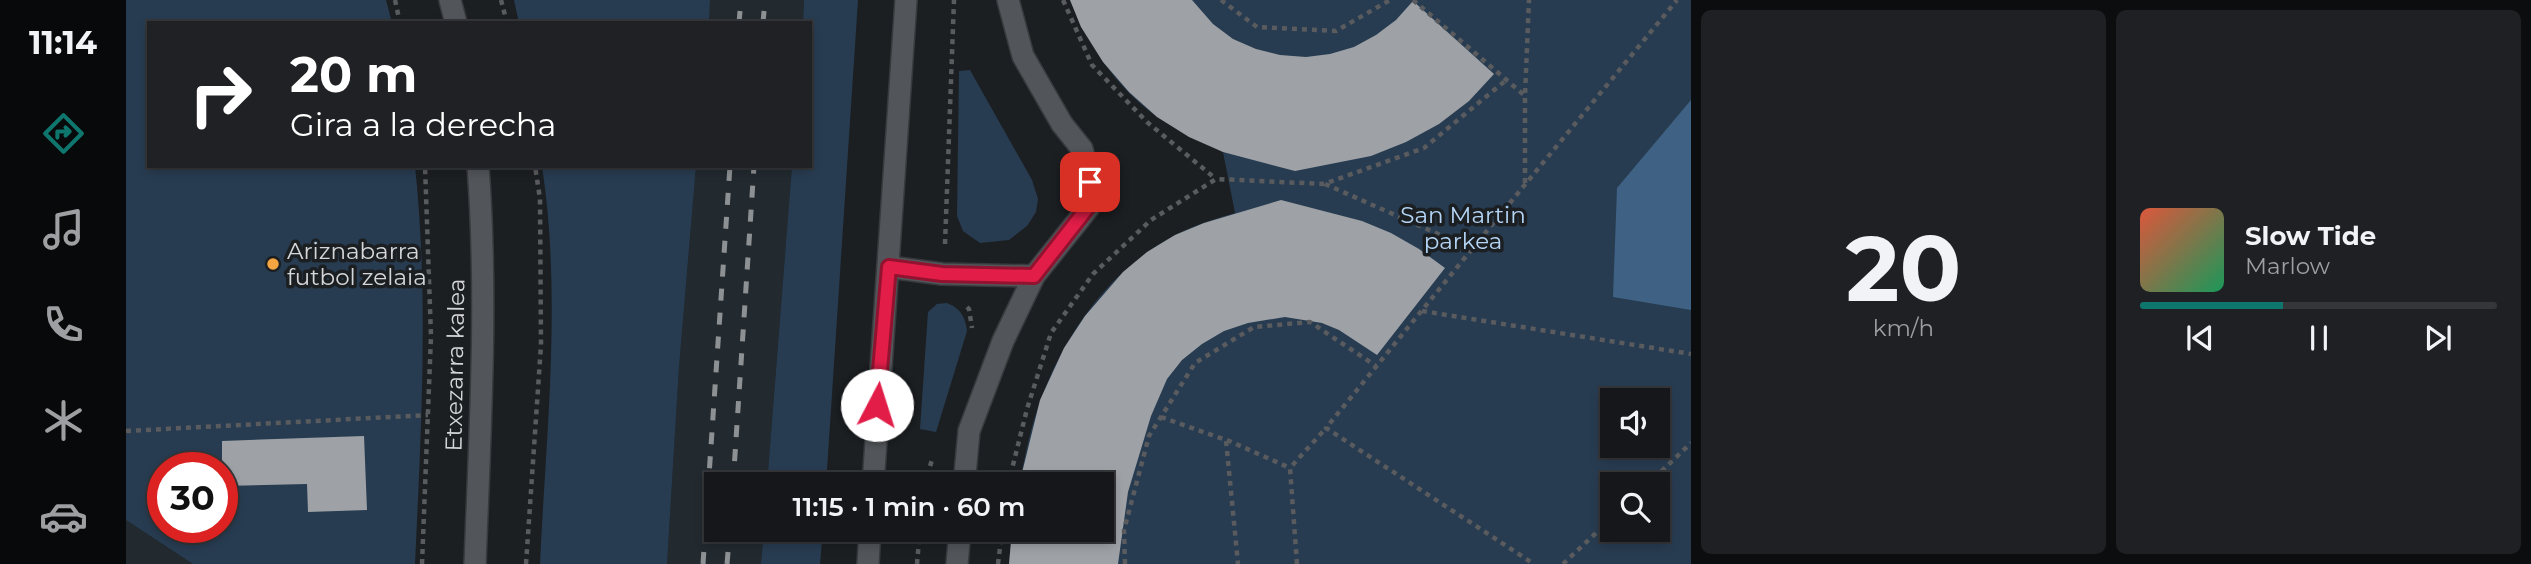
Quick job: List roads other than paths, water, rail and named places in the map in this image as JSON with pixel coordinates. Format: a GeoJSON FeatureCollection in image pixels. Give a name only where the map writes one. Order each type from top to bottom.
{"type":"FeatureCollection","features":[{"type":"Feature","properties":{"kind":"street"},"geometry":{"type":"LineString","coordinates":[[450,0],[455,21]]}},
{"type":"Feature","properties":{"kind":"street"},"geometry":{"type":"LineString","coordinates":[[874,472],[906,0]]}},
{"type":"Feature","properties":{"kind":"street"},"geometry":{"type":"LineString","coordinates":[[965,472],[969,431],[1003,341],[1034,276],[1088,207],[1090,182],[1082,149],[1062,124],[1023,56],[1008,0]]}},
{"type":"Feature","properties":{"kind":"street","name":"Etxezarra kalea"},"geometry":{"type":"LineString","coordinates":[[475,564],[483,372],[483,267],[478,168]]}},
{"type":"Feature","properties":{"kind":"street"},"geometry":{"type":"LineString","coordinates":[[889,267],[942,274],[1034,276]]}},
{"type":"Feature","properties":{"kind":"street"},"geometry":{"type":"LineString","coordinates":[[868,564],[869,542]]}},
{"type":"Feature","properties":{"kind":"street"},"geometry":{"type":"LineString","coordinates":[[957,564],[959,542]]}},
{"type":"Feature","properties":{"kind":"railway"},"geometry":{"type":"LineString","coordinates":[[739,21],[741,0]]}},
{"type":"Feature","properties":{"kind":"railway"},"geometry":{"type":"LineString","coordinates":[[763,21],[765,0]]}},
{"type":"Feature","properties":{"kind":"railway"},"geometry":{"type":"LineString","coordinates":[[703,564],[730,168]]}},
{"type":"Feature","properties":{"kind":"railway"},"geometry":{"type":"LineString","coordinates":[[734,472],[754,168]]}},
{"type":"Feature","properties":{"kind":"railway"},"geometry":{"type":"LineString","coordinates":[[727,564],[729,542]]}},
{"type":"Feature","properties":{"kind":"place","name":"Ariznabarra futbol zelaia"},"geometry":{"type":"Point","coordinates":[273,264]}},
{"type":"Feature","properties":{"kind":"park label","name":"San Martin parkea"},"geometry":{"type":"Point","coordinates":[1463,228]}}]}
